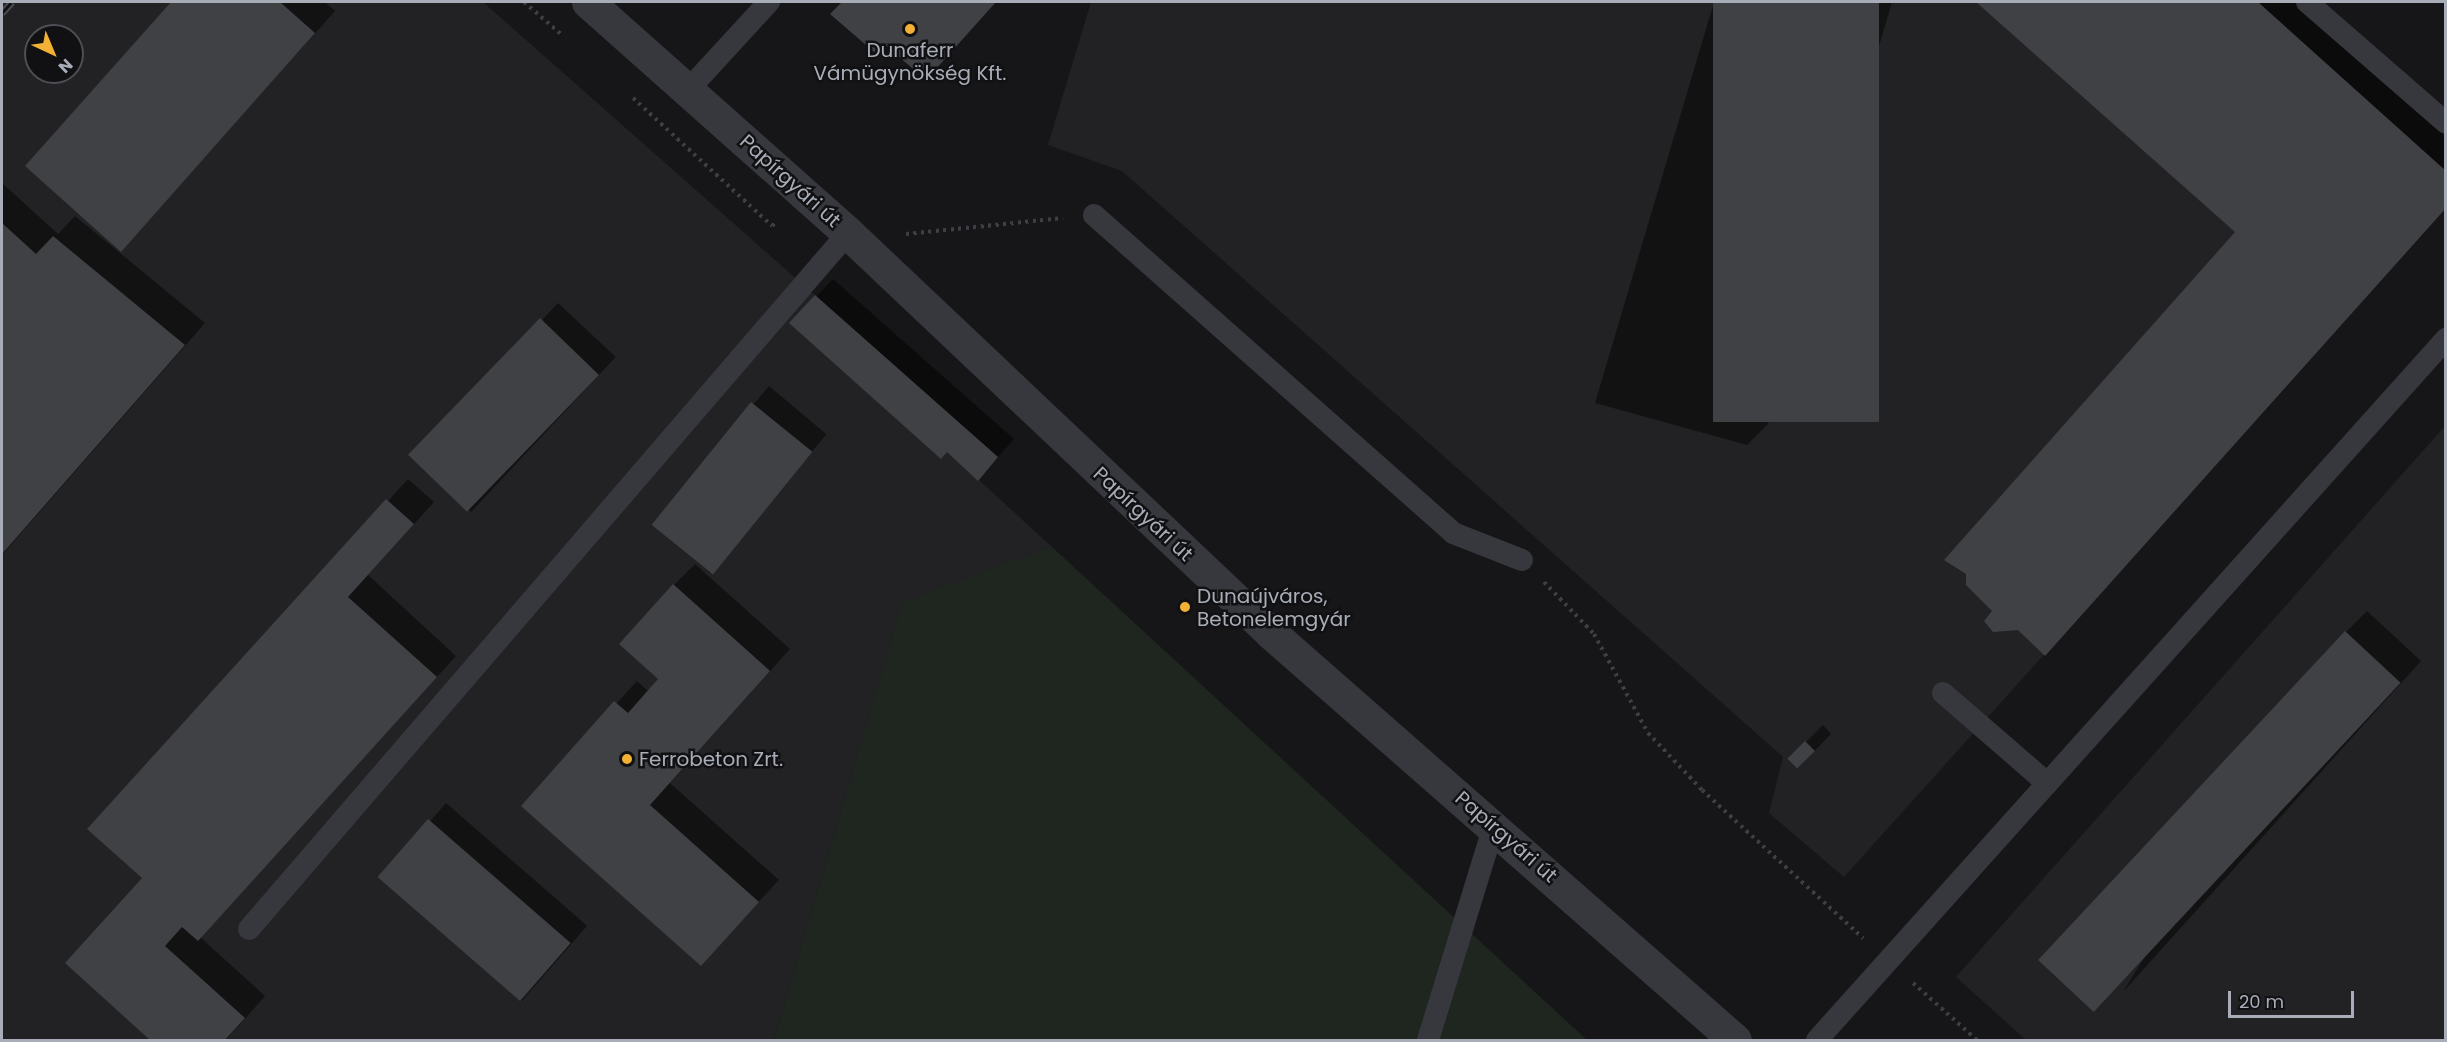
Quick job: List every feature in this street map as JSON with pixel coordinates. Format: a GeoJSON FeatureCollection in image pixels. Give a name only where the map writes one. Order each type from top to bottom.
{"type":"FeatureCollection","features":[{"type":"Feature","properties":{"kind":"street","name":"Papírgyári út"},"geometry":{"type":"LineString","coordinates":[[588,2],[848,233],[1168,539],[1735,1041]]}},
{"type":"Feature","properties":{"kind":"lane"},"geometry":{"type":"LineString","coordinates":[[688,90],[770,2]]}},
{"type":"Feature","properties":{"kind":"lane"},"geometry":{"type":"LineString","coordinates":[[2307,2],[2445,123]]}},
{"type":"Feature","properties":{"kind":"lane"},"geometry":{"type":"LineString","coordinates":[[1094,215],[1453,534],[1522,560]]}},
{"type":"Feature","properties":{"kind":"lane"},"geometry":{"type":"LineString","coordinates":[[249,929],[848,233]]}},
{"type":"Feature","properties":{"kind":"lane"},"geometry":{"type":"LineString","coordinates":[[1817,1041],[2445,339]]}},
{"type":"Feature","properties":{"kind":"lane"},"geometry":{"type":"LineString","coordinates":[[1942,693],[2047,783]]}},
{"type":"Feature","properties":{"kind":"lane"},"geometry":{"type":"LineString","coordinates":[[1428,1041],[1494,826]]}},
{"type":"Feature","properties":{"kind":"path"},"geometry":{"type":"LineString","coordinates":[[524,2],[567,39]]}},
{"type":"Feature","properties":{"kind":"path"},"geometry":{"type":"LineString","coordinates":[[626,91],[772,226]]}},
{"type":"Feature","properties":{"kind":"path"},"geometry":{"type":"LineString","coordinates":[[901,235],[1094,215]]}},
{"type":"Feature","properties":{"kind":"path"},"geometry":{"type":"LineString","coordinates":[[1522,560],[1594,634],[1648,733],[1702,790],[1977,1041]]}},
{"type":"Feature","properties":{"kind":"shaded area"},"geometry":{"type":"Polygon","coordinates":[[[2,2],[483,2],[998,457],[979,480],[1051,546],[902,604],[774,1040],[2,1040],[2,2]]]}},
{"type":"Feature","properties":{"kind":"shaded area"},"geometry":{"type":"Polygon","coordinates":[[[1091,2],[2256,2],[2445,171],[2446,208],[1844,877],[1769,813],[1783,757],[1122,171],[1048,145],[1091,2]]]}},
{"type":"Feature","properties":{"kind":"shaded area"},"geometry":{"type":"Polygon","coordinates":[[[2445,426],[2445,1040],[2026,1040],[1956,977],[2445,426]]]}},
{"type":"Feature","properties":{"kind":"shaded area"},"geometry":{"type":"Polygon","coordinates":[[[1051,546],[1587,1040],[774,1040],[902,603],[1051,546]]]}},
{"type":"Feature","properties":{"kind":"building"},"geometry":{"type":"Polygon","coordinates":[[[171,2],[280,2],[315,33],[121,252],[25,166],[171,2]]]}},
{"type":"Feature","properties":{"kind":"building","name":"Dunaferr Vámügynökség Kft."},"geometry":{"type":"Polygon","coordinates":[[[842,2],[996,2],[926,80],[883,43],[874,52],[830,14],[842,2]]]}},
{"type":"Feature","properties":{"kind":"building"},"geometry":{"type":"Polygon","coordinates":[[[1713,2],[1879,2],[1879,422],[1713,422],[1713,2]]]}},
{"type":"Feature","properties":{"kind":"building"},"geometry":{"type":"Polygon","coordinates":[[[1976,2],[2258,2],[2446,171],[2446,208],[2045,656],[2018,630],[1993,632],[1984,621],[1992,611],[1966,585],[1966,574],[1944,560],[2235,232],[1976,2]]]}},
{"type":"Feature","properties":{"kind":"building"},"geometry":{"type":"Polygon","coordinates":[[[2,223],[36,254],[53,236],[185,345],[2,554],[2,223]]]}},
{"type":"Feature","properties":{"kind":"building"},"geometry":{"type":"Polygon","coordinates":[[[815,295],[998,457],[978,481],[947,452],[941,459],[789,323],[815,295]]]}},
{"type":"Feature","properties":{"kind":"building"},"geometry":{"type":"Polygon","coordinates":[[[540,318],[599,375],[467,512],[408,455],[540,318]]]}},
{"type":"Feature","properties":{"kind":"building"},"geometry":{"type":"Polygon","coordinates":[[[751,402],[812,452],[713,575],[652,525],[751,402]]]}},
{"type":"Feature","properties":{"kind":"building"},"geometry":{"type":"Polygon","coordinates":[[[386,499],[414,524],[348,597],[437,677],[198,941],[182,927],[165,946],[245,1018],[225,1040],[150,1040],[65,963],[142,878],[87,829],[386,499]]]}},
{"type":"Feature","properties":{"kind":"building","name":"Ferrobeton Zrt."},"geometry":{"type":"Polygon","coordinates":[[[673,584],[770,671],[650,805],[759,902],[701,966],[521,806],[614,701],[628,713],[658,679],[619,644],[673,584]]]}},
{"type":"Feature","properties":{"kind":"building"},"geometry":{"type":"Polygon","coordinates":[[[2345,631],[2401,683],[2094,1012],[2038,960],[2345,631]]]}},
{"type":"Feature","properties":{"kind":"building"},"geometry":{"type":"Polygon","coordinates":[[[1805,741],[1815,751],[1797,769],[1787,759],[1805,741]]]}},
{"type":"Feature","properties":{"kind":"building"},"geometry":{"type":"Polygon","coordinates":[[[428,819],[571,943],[520,1001],[377,877],[428,819]]]}},
{"type":"Feature","properties":{"kind":"railway"},"geometry":{"type":"LineString","coordinates":[[2,13],[12,2]]}},
{"type":"Feature","properties":{"kind":"place","name":"Dunaferr Vámügynökség Kft."},"geometry":{"type":"Point","coordinates":[910,29]}},
{"type":"Feature","properties":{"kind":"place","name":"Dunaújváros, Betonelemgyár"},"geometry":{"type":"Point","coordinates":[1185,607]}},
{"type":"Feature","properties":{"kind":"place","name":"Ferrobeton Zrt."},"geometry":{"type":"Point","coordinates":[627,759]}}]}
